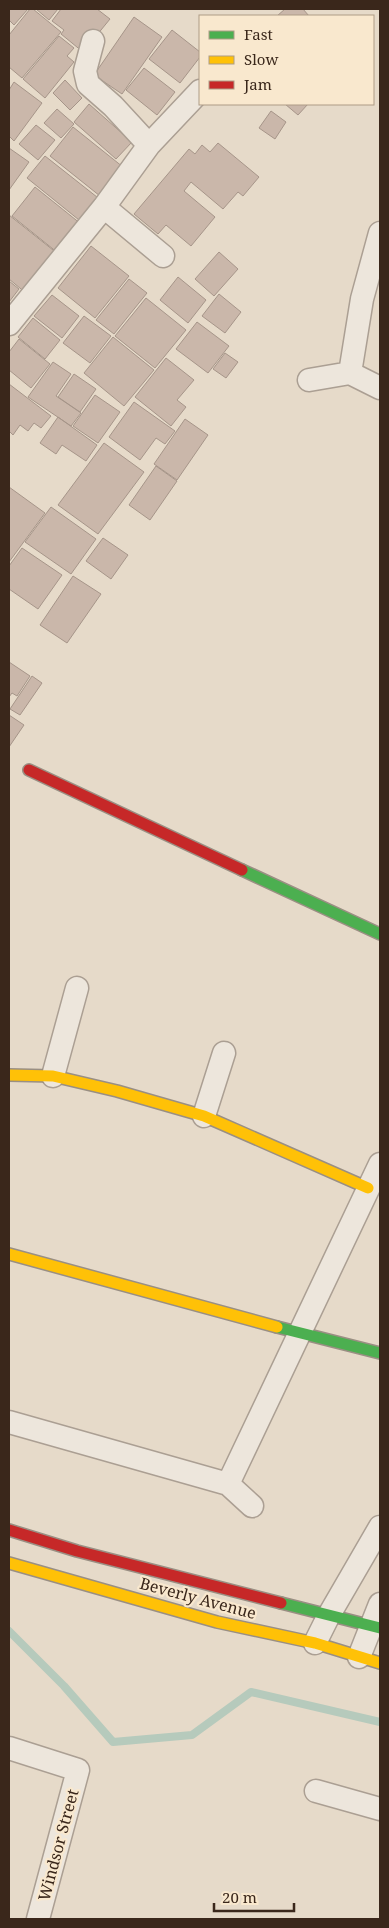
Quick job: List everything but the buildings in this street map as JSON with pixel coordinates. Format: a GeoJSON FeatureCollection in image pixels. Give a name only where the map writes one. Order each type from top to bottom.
{"type":"FeatureCollection","features":[{"type":"Feature","properties":{"kind":"street"},"geometry":{"type":"LineString","coordinates":[[94,41],[84,71],[88,84],[113,106],[149,145]]}},
{"type":"Feature","properties":{"kind":"street"},"geometry":{"type":"LineString","coordinates":[[9,324],[104,207],[149,145],[199,92]]}},
{"type":"Feature","properties":{"kind":"street"},"geometry":{"type":"LineString","coordinates":[[104,207],[163,256]]}},
{"type":"Feature","properties":{"kind":"street"},"geometry":{"type":"LineString","coordinates":[[350,373],[362,298],[380,233]]}},
{"type":"Feature","properties":{"kind":"street"},"geometry":{"type":"LineString","coordinates":[[309,380],[350,373],[380,388]]}},
{"type":"Feature","properties":{"kind":"street"},"geometry":{"type":"LineString","coordinates":[[29,770],[380,934]]}},
{"type":"Feature","properties":{"kind":"street"},"geometry":{"type":"LineString","coordinates":[[53,1076],[77,988]]}},
{"type":"Feature","properties":{"kind":"street"},"geometry":{"type":"LineString","coordinates":[[204,1116],[224,1053]]}},
{"type":"Feature","properties":{"kind":"street"},"geometry":{"type":"LineString","coordinates":[[9,1075],[53,1076],[204,1116],[368,1188]]}},
{"type":"Feature","properties":{"kind":"street"},"geometry":{"type":"LineString","coordinates":[[228,1484],[380,1164]]}},
{"type":"Feature","properties":{"kind":"street"},"geometry":{"type":"LineString","coordinates":[[9,1254],[299,1333],[380,1353]]}},
{"type":"Feature","properties":{"kind":"street"},"geometry":{"type":"LineString","coordinates":[[9,1422],[228,1484],[252,1506]]}},
{"type":"Feature","properties":{"kind":"street"},"geometry":{"type":"LineString","coordinates":[[316,1643],[329,1615],[380,1527]]}},
{"type":"Feature","properties":{"kind":"street","name":"Beverly Avenue"},"geometry":{"type":"LineString","coordinates":[[9,1530],[77,1551],[376,1627]]}},
{"type":"Feature","properties":{"kind":"street","name":"Beverly Avenue"},"geometry":{"type":"LineString","coordinates":[[9,1562],[217,1622],[316,1643],[370,1660]]}},
{"type":"Feature","properties":{"kind":"street"},"geometry":{"type":"LineString","coordinates":[[370,1660],[380,1604]]}},
{"type":"Feature","properties":{"kind":"street","name":"Windsor Street"},"geometry":{"type":"LineString","coordinates":[[9,1748],[78,1770],[38,1919]]}},
{"type":"Feature","properties":{"kind":"street"},"geometry":{"type":"LineString","coordinates":[[316,1791],[380,1809]]}},
{"type":"Feature","properties":{"kind":"waterway"},"geometry":{"type":"LineString","coordinates":[[9,1631],[64,1686],[113,1742],[192,1735],[251,1692],[380,1722]]}},
{"type":"Feature","properties":{"kind":"traffic: fast"},"geometry":{"type":"LineString","coordinates":[[242,870],[380,934]]}},
{"type":"Feature","properties":{"kind":"traffic: fast"},"geometry":{"type":"LineString","coordinates":[[277,1327],[380,1353]]}},
{"type":"Feature","properties":{"kind":"traffic: fast"},"geometry":{"type":"LineString","coordinates":[[281,1603],[380,1628]]}},
{"type":"Feature","properties":{"kind":"traffic: slow"},"geometry":{"type":"LineString","coordinates":[[9,1075],[53,1076],[117,1091],[204,1116],[368,1188]]}},
{"type":"Feature","properties":{"kind":"traffic: slow"},"geometry":{"type":"LineString","coordinates":[[9,1254],[277,1327]]}},
{"type":"Feature","properties":{"kind":"traffic: slow"},"geometry":{"type":"LineString","coordinates":[[9,1563],[217,1622],[315,1643],[380,1663]]}},
{"type":"Feature","properties":{"kind":"traffic: jam"},"geometry":{"type":"LineString","coordinates":[[29,770],[242,870]]}},
{"type":"Feature","properties":{"kind":"traffic: jam"},"geometry":{"type":"LineString","coordinates":[[9,1530],[77,1551],[281,1603]]}}]}
